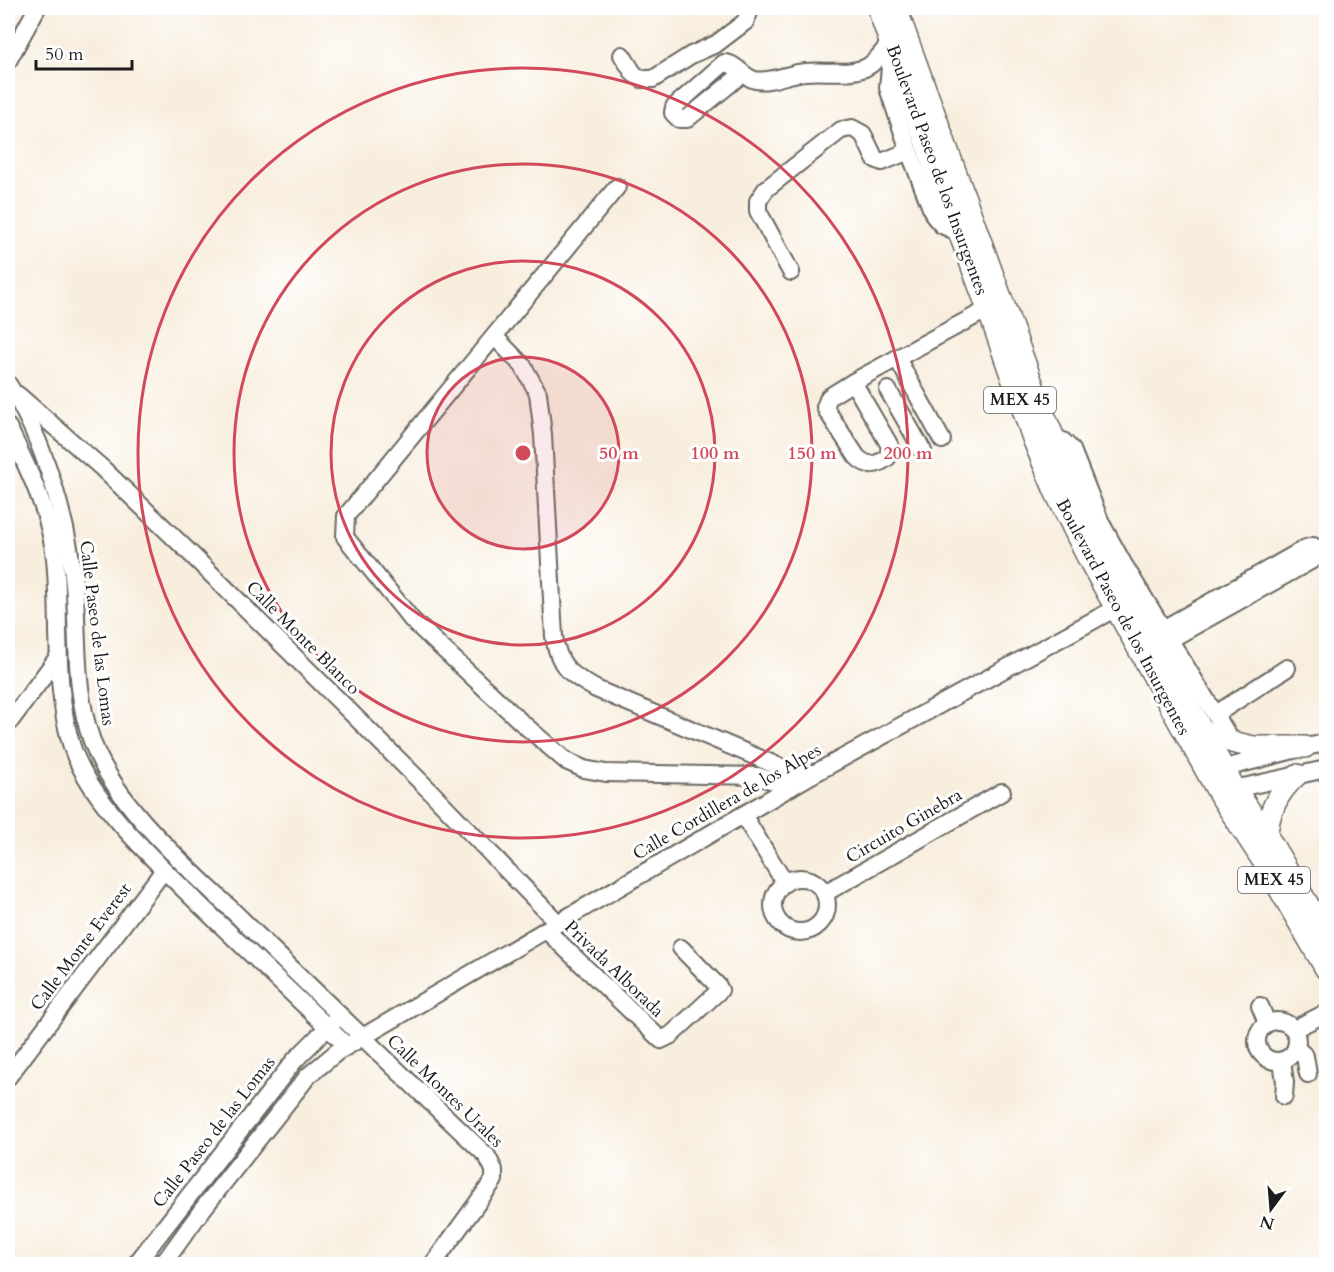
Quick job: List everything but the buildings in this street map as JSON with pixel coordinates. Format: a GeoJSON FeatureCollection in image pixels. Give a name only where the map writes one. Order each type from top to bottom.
{"type":"FeatureCollection","features":[{"type":"Feature","properties":{"kind":"main road","name":"Boulevard Paseo de los Insurgentes"},"geometry":{"type":"LineString","coordinates":[[878,8],[1034,441],[1089,560],[1116,608],[1194,732],[1265,864],[1326,969]]}},
{"type":"Feature","properties":{"kind":"main road","name":"Boulevard Paseo de los Insurgentes"},"geometry":{"type":"LineString","coordinates":[[896,8],[1053,437],[1102,547],[1194,732]]}},
{"type":"Feature","properties":{"kind":"main road"},"geometry":{"type":"LineString","coordinates":[[1227,790],[1206,786],[1197,778],[1188,759],[1194,732],[1262,748],[1305,747]]}},
{"type":"Feature","properties":{"kind":"main road"},"geometry":{"type":"LineString","coordinates":[[1267,836],[1269,818],[1277,798],[1297,775]]}},
{"type":"Feature","properties":{"kind":"main road","name":"Boulevard Paseo de los Insurgentes"},"geometry":{"type":"LineString","coordinates":[[1227,790],[1267,836],[1326,935]]}},
{"type":"Feature","properties":{"kind":"street"},"geometry":{"type":"LineString","coordinates":[[8,61],[37,8]]}},
{"type":"Feature","properties":{"kind":"street"},"geometry":{"type":"LineString","coordinates":[[622,55],[634,74],[642,79],[653,79],[691,55],[716,44],[745,22],[751,8]]}},
{"type":"Feature","properties":{"kind":"street"},"geometry":{"type":"LineString","coordinates":[[742,74],[752,80],[763,81],[804,72],[856,71],[868,66],[892,44]]}},
{"type":"Feature","properties":{"kind":"street"},"geometry":{"type":"LineString","coordinates":[[892,44],[888,88],[909,151],[934,216],[942,225],[960,233]]}},
{"type":"Feature","properties":{"kind":"street"},"geometry":{"type":"LineString","coordinates":[[791,272],[758,211],[758,201],[766,189],[841,130],[852,128],[863,134],[875,159],[882,162],[909,151]]}},
{"type":"Feature","properties":{"kind":"street"},"geometry":{"type":"LineString","coordinates":[[617,187],[346,516],[345,537],[412,621],[566,761],[584,769],[606,773],[758,776],[791,787]]}},
{"type":"Feature","properties":{"kind":"street"},"geometry":{"type":"LineString","coordinates":[[853,382],[890,446],[888,457],[877,463],[867,464],[857,457],[825,407],[829,397],[853,382],[988,309]]}},
{"type":"Feature","properties":{"kind":"street"},"geometry":{"type":"LineString","coordinates":[[495,337],[523,366],[538,393],[543,435],[553,626],[555,648],[561,663],[573,676],[596,689],[806,778]]}},
{"type":"Feature","properties":{"kind":"street"},"geometry":{"type":"LineString","coordinates":[[897,358],[942,440]]}},
{"type":"Feature","properties":{"kind":"street","name":"Calle Monte Blanco"},"geometry":{"type":"LineString","coordinates":[[9,387],[102,468],[431,792],[552,926]]}},
{"type":"Feature","properties":{"kind":"street","name":"Calle Paseo de las Lomas"},"geometry":{"type":"LineString","coordinates":[[9,387],[41,453],[63,525],[75,593],[80,685],[90,738],[102,766],[127,803],[333,1022],[347,1046]]}},
{"type":"Feature","properties":{"kind":"street"},"geometry":{"type":"LineString","coordinates":[[888,390],[923,451]]}},
{"type":"Feature","properties":{"kind":"street"},"geometry":{"type":"LineString","coordinates":[[883,433],[926,411]]}},
{"type":"Feature","properties":{"kind":"street","name":"Calle Paseo de las Lomas"},"geometry":{"type":"LineString","coordinates":[[8,427],[35,485],[55,557],[58,657],[63,709],[73,748],[82,769],[107,806],[164,870],[333,1022],[362,1038]]}},
{"type":"Feature","properties":{"kind":"street"},"geometry":{"type":"LineString","coordinates":[[1053,437],[1063,441],[1071,450],[1101,523],[1124,565],[1232,742]]}},
{"type":"Feature","properties":{"kind":"street"},"geometry":{"type":"LineString","coordinates":[[1313,546],[1318,549],[1319,555],[1314,559],[1166,635],[1306,548],[1313,546]]}},
{"type":"Feature","properties":{"kind":"street","name":"Calle Cordillera de los Alpes"},"geometry":{"type":"LineString","coordinates":[[362,1038],[806,778],[1116,608]]}},
{"type":"Feature","properties":{"kind":"street"},"geometry":{"type":"LineString","coordinates":[[8,724],[58,657]]}},
{"type":"Feature","properties":{"kind":"street"},"geometry":{"type":"LineString","coordinates":[[1216,714],[1287,668]]}},
{"type":"Feature","properties":{"kind":"street"},"geometry":{"type":"LineString","coordinates":[[1216,770],[1326,743]]}},
{"type":"Feature","properties":{"kind":"street"},"geometry":{"type":"LineString","coordinates":[[1227,790],[1326,769]]}},
{"type":"Feature","properties":{"kind":"street","name":"Circuito Ginebra"},"geometry":{"type":"LineString","coordinates":[[825,893],[1002,792]]}},
{"type":"Feature","properties":{"kind":"street"},"geometry":{"type":"LineString","coordinates":[[743,815],[785,883]]}},
{"type":"Feature","properties":{"kind":"street","name":"Calle Monte Everest"},"geometry":{"type":"LineString","coordinates":[[8,1077],[164,870]]}},
{"type":"Feature","properties":{"kind":"street"},"geometry":{"type":"LineString","coordinates":[[800,878],[810,879],[825,893],[828,909],[821,924],[807,932],[791,931],[778,921],[773,906],[777,891],[785,883],[800,878]]}},
{"type":"Feature","properties":{"kind":"street","name":"Privada Alborada"},"geometry":{"type":"LineString","coordinates":[[552,926],[661,1040],[671,1035],[720,990],[681,948]]}},
{"type":"Feature","properties":{"kind":"street"},"geometry":{"type":"LineString","coordinates":[[1260,1006],[1267,1023]]}},
{"type":"Feature","properties":{"kind":"street"},"geometry":{"type":"LineString","coordinates":[[1294,1029],[1326,1013]]}},
{"type":"Feature","properties":{"kind":"street"},"geometry":{"type":"LineString","coordinates":[[1276,1020],[1286,1022],[1294,1029],[1297,1038],[1296,1048],[1291,1056],[1282,1061],[1272,1061],[1263,1057],[1257,1048],[1256,1039],[1259,1029],[1276,1020]]}},
{"type":"Feature","properties":{"kind":"street","name":"Calle Paseo de las Lomas"},"geometry":{"type":"LineString","coordinates":[[136,1264],[294,1061],[333,1022]]}},
{"type":"Feature","properties":{"kind":"street"},"geometry":{"type":"LineString","coordinates":[[163,1264],[202,1210],[308,1076],[347,1046],[362,1038]]}},
{"type":"Feature","properties":{"kind":"street","name":"Calle Montes Urales"},"geometry":{"type":"LineString","coordinates":[[362,1038],[487,1156],[494,1170],[494,1180],[433,1264]]}},
{"type":"Feature","properties":{"kind":"street"},"geometry":{"type":"LineString","coordinates":[[1296,1048],[1305,1056],[1308,1074]]}},
{"type":"Feature","properties":{"kind":"street"},"geometry":{"type":"LineString","coordinates":[[1282,1061],[1284,1096]]}}]}
